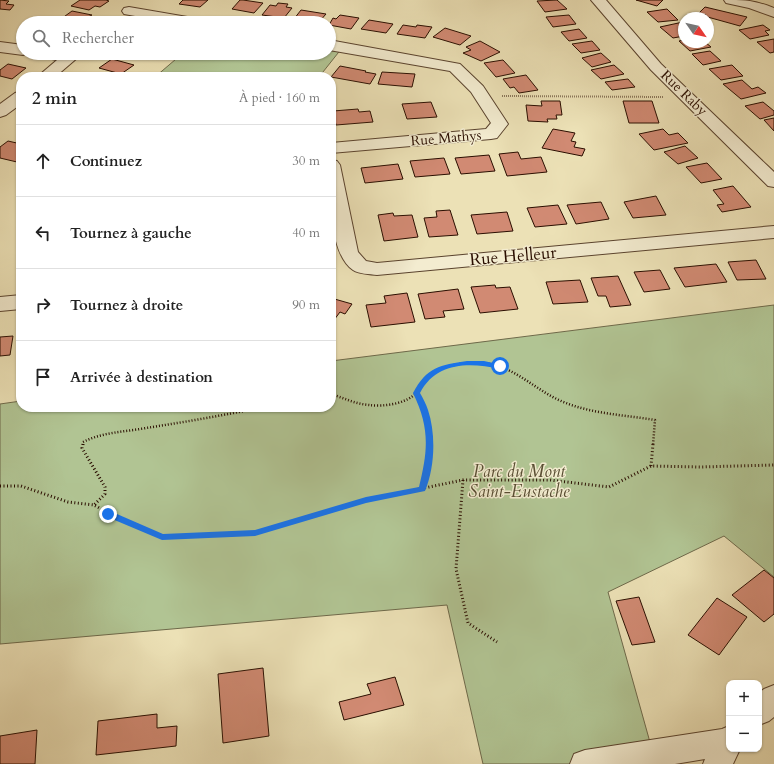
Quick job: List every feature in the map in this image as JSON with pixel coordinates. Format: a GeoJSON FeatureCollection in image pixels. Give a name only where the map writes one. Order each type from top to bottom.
{"type":"FeatureCollection","features":[{"type":"Feature","properties":{"kind":"street"},"geometry":{"type":"LineString","coordinates":[[133,16],[124,15],[144,0]]}},
{"type":"Feature","properties":{"kind":"street","name":"Rue Raby"},"geometry":{"type":"LineString","coordinates":[[598,0],[656,67],[774,182]]}},
{"type":"Feature","properties":{"kind":"street"},"geometry":{"type":"LineString","coordinates":[[731,0],[753,5],[774,14]]}},
{"type":"Feature","properties":{"kind":"street","name":"Rue Mathys"},"geometry":{"type":"LineString","coordinates":[[336,46],[455,67],[481,96],[500,124],[491,134],[336,148]]}},
{"type":"Feature","properties":{"kind":"street"},"geometry":{"type":"LineString","coordinates":[[0,47],[16,49]]}},
{"type":"Feature","properties":{"kind":"street"},"geometry":{"type":"LineString","coordinates":[[51,72],[66,60]]}},
{"type":"Feature","properties":{"kind":"street"},"geometry":{"type":"LineString","coordinates":[[0,112],[16,100]]}},
{"type":"Feature","properties":{"kind":"street","name":"Rue Helleur"},"geometry":{"type":"LineString","coordinates":[[336,190],[349,254],[360,266],[377,269],[774,232]]}},
{"type":"Feature","properties":{"kind":"street"},"geometry":{"type":"LineString","coordinates":[[0,304],[16,302]]}},
{"type":"Feature","properties":{"kind":"street"},"geometry":{"type":"LineString","coordinates":[[762,709],[774,698]]}},
{"type":"Feature","properties":{"kind":"street"},"geometry":{"type":"LineString","coordinates":[[585,764],[724,748]]}},
{"type":"Feature","properties":{"kind":"path"},"geometry":{"type":"LineString","coordinates":[[481,96],[688,97]]}},
{"type":"Feature","properties":{"kind":"path"},"geometry":{"type":"LineString","coordinates":[[336,396],[355,403],[374,405],[389,404],[405,400],[417,393],[423,381],[434,372],[449,366],[467,363],[484,363],[500,366],[565,403],[600,411],[655,420],[651,466]]}},
{"type":"Feature","properties":{"kind":"path"},"geometry":{"type":"LineString","coordinates":[[417,393],[425,410],[430,435],[428,463],[422,489]]}},
{"type":"Feature","properties":{"kind":"path"},"geometry":{"type":"LineString","coordinates":[[94,505],[105,494],[105,487],[82,448],[83,442],[91,437],[109,432],[136,430],[236,412]]}},
{"type":"Feature","properties":{"kind":"path"},"geometry":{"type":"LineString","coordinates":[[0,486],[21,486],[68,502],[94,505],[108,514],[162,537],[255,533],[366,500],[463,480],[550,480],[609,487],[651,466],[700,467],[774,465]]}},
{"type":"Feature","properties":{"kind":"path"},"geometry":{"type":"LineString","coordinates":[[463,480],[456,569],[468,623],[497,642]]}},
{"type":"Feature","properties":{"kind":"green space"},"geometry":{"type":"Polygon","coordinates":[[[336,47],[342,48],[336,56],[336,47]]]}},
{"type":"Feature","properties":{"kind":"green space"},"geometry":{"type":"Polygon","coordinates":[[[175,60],[332,60],[323,72],[161,72],[175,60]]]}},
{"type":"Feature","properties":{"kind":"green space","name":"Parc du Mont Saint-Eustache"},"geometry":{"type":"Polygon","coordinates":[[[774,305],[774,577],[724,536],[608,592],[653,753],[585,764],[483,764],[447,605],[0,644],[0,404],[16,402],[16,412],[336,412],[336,360],[774,305]]]}},
{"type":"Feature","properties":{"kind":"building"},"geometry":{"type":"Polygon","coordinates":[[[0,0],[9,1],[6,4],[14,5],[10,10],[0,9],[0,0]]]}},
{"type":"Feature","properties":{"kind":"building"},"geometry":{"type":"Polygon","coordinates":[[[80,0],[109,1],[100,7],[95,6],[89,10],[71,6],[80,0]]]}},
{"type":"Feature","properties":{"kind":"building"},"geometry":{"type":"Polygon","coordinates":[[[183,0],[208,0],[200,7],[179,4],[183,0]]]}},
{"type":"Feature","properties":{"kind":"building"},"geometry":{"type":"Polygon","coordinates":[[[240,0],[263,3],[254,13],[232,9],[240,0]]]}},
{"type":"Feature","properties":{"kind":"building"},"geometry":{"type":"Polygon","coordinates":[[[557,0],[567,9],[545,12],[537,1],[557,0]]]}},
{"type":"Feature","properties":{"kind":"building"},"geometry":{"type":"Polygon","coordinates":[[[636,0],[663,0],[657,6],[636,0]]]}},
{"type":"Feature","properties":{"kind":"building"},"geometry":{"type":"Polygon","coordinates":[[[278,3],[288,4],[286,7],[292,8],[286,16],[262,15],[270,5],[276,6],[278,3]]]}},
{"type":"Feature","properties":{"kind":"building"},"geometry":{"type":"Polygon","coordinates":[[[705,7],[747,17],[740,26],[714,19],[714,12],[700,12],[705,7]]]}},
{"type":"Feature","properties":{"kind":"building"},"geometry":{"type":"Polygon","coordinates":[[[667,9],[678,20],[658,22],[647,12],[667,9]]]}},
{"type":"Feature","properties":{"kind":"building"},"geometry":{"type":"Polygon","coordinates":[[[301,10],[326,14],[324,16],[296,16],[301,10]]]}},
{"type":"Feature","properties":{"kind":"building"},"geometry":{"type":"Polygon","coordinates":[[[72,11],[92,15],[90,16],[65,16],[72,11]]]}},
{"type":"Feature","properties":{"kind":"building"},"geometry":{"type":"Polygon","coordinates":[[[340,15],[359,18],[351,29],[336,26],[336,19],[340,15]]]}},
{"type":"Feature","properties":{"kind":"building"},"geometry":{"type":"Polygon","coordinates":[[[569,15],[576,24],[553,27],[546,17],[569,15]]]}},
{"type":"Feature","properties":{"kind":"building"},"geometry":{"type":"Polygon","coordinates":[[[369,20],[393,24],[386,33],[361,29],[369,20]]]}},
{"type":"Feature","properties":{"kind":"building"},"geometry":{"type":"Polygon","coordinates":[[[678,23],[678,37],[673,38],[660,27],[678,23]]]}},
{"type":"Feature","properties":{"kind":"building"},"geometry":{"type":"Polygon","coordinates":[[[403,25],[432,27],[425,38],[397,34],[403,25]]]}},
{"type":"Feature","properties":{"kind":"building"},"geometry":{"type":"Polygon","coordinates":[[[763,25],[770,30],[765,31],[769,35],[750,39],[739,30],[763,25]]]}},
{"type":"Feature","properties":{"kind":"building"},"geometry":{"type":"Polygon","coordinates":[[[445,28],[471,36],[460,45],[433,37],[445,28]]]}},
{"type":"Feature","properties":{"kind":"building"},"geometry":{"type":"Polygon","coordinates":[[[579,29],[587,38],[569,41],[561,32],[579,29]]]}},
{"type":"Feature","properties":{"kind":"building"},"geometry":{"type":"Polygon","coordinates":[[[774,39],[774,52],[770,53],[757,42],[774,39]]]}},
{"type":"Feature","properties":{"kind":"building"},"geometry":{"type":"Polygon","coordinates":[[[480,41],[500,52],[481,61],[463,53],[471,50],[466,47],[480,41]]]}},
{"type":"Feature","properties":{"kind":"building"},"geometry":{"type":"Polygon","coordinates":[[[592,41],[600,50],[581,53],[572,44],[592,41]]]}},
{"type":"Feature","properties":{"kind":"building"},"geometry":{"type":"Polygon","coordinates":[[[687,48],[706,48],[690,51],[687,48]]]}},
{"type":"Feature","properties":{"kind":"building"},"geometry":{"type":"Polygon","coordinates":[[[710,51],[721,61],[703,65],[692,54],[710,51]]]}},
{"type":"Feature","properties":{"kind":"building"},"geometry":{"type":"Polygon","coordinates":[[[601,53],[611,62],[592,67],[582,58],[601,53]]]}},
{"type":"Feature","properties":{"kind":"building"},"geometry":{"type":"Polygon","coordinates":[[[111,60],[134,65],[124,72],[114,72],[99,68],[111,60]]]}},
{"type":"Feature","properties":{"kind":"building"},"geometry":{"type":"Polygon","coordinates":[[[503,60],[515,73],[496,77],[484,63],[503,60]]]}},
{"type":"Feature","properties":{"kind":"building"},"geometry":{"type":"Polygon","coordinates":[[[8,64],[26,68],[21,72],[16,72],[16,76],[12,79],[0,76],[0,70],[8,64]]]}},
{"type":"Feature","properties":{"kind":"building"},"geometry":{"type":"Polygon","coordinates":[[[614,65],[624,74],[601,79],[591,70],[614,65]]]}},
{"type":"Feature","properties":{"kind":"building"},"geometry":{"type":"Polygon","coordinates":[[[732,65],[743,76],[721,80],[709,69],[732,65]]]}},
{"type":"Feature","properties":{"kind":"building"},"geometry":{"type":"Polygon","coordinates":[[[340,66],[376,74],[370,84],[336,78],[335,72],[340,66]]]}},
{"type":"Feature","properties":{"kind":"building"},"geometry":{"type":"Polygon","coordinates":[[[382,72],[415,74],[412,87],[378,84],[382,72]]]}},
{"type":"Feature","properties":{"kind":"building"},"geometry":{"type":"Polygon","coordinates":[[[526,75],[538,90],[519,93],[514,87],[510,88],[503,79],[526,75]]]}},
{"type":"Feature","properties":{"kind":"building"},"geometry":{"type":"Polygon","coordinates":[[[628,79],[635,87],[612,90],[605,82],[628,79]]]}},
{"type":"Feature","properties":{"kind":"building"},"geometry":{"type":"Polygon","coordinates":[[[742,80],[752,89],[758,87],[766,93],[741,99],[723,84],[742,80]]]}},
{"type":"Feature","properties":{"kind":"building"},"geometry":{"type":"Polygon","coordinates":[[[541,101],[560,101],[562,115],[556,115],[557,119],[547,119],[548,122],[528,121],[526,105],[542,106],[541,101]]]}},
{"type":"Feature","properties":{"kind":"building"},"geometry":{"type":"Polygon","coordinates":[[[623,101],[652,101],[659,123],[629,123],[623,101]]]}},
{"type":"Feature","properties":{"kind":"building"},"geometry":{"type":"Polygon","coordinates":[[[431,102],[437,117],[407,119],[402,104],[431,102]]]}},
{"type":"Feature","properties":{"kind":"building"},"geometry":{"type":"Polygon","coordinates":[[[763,102],[774,111],[774,115],[760,119],[745,106],[763,102]]]}},
{"type":"Feature","properties":{"kind":"building"},"geometry":{"type":"Polygon","coordinates":[[[358,109],[359,112],[370,111],[373,122],[336,125],[336,111],[358,109]]]}},
{"type":"Feature","properties":{"kind":"building"},"geometry":{"type":"Polygon","coordinates":[[[774,118],[774,131],[764,120],[774,118]]]}},
{"type":"Feature","properties":{"kind":"building"},"geometry":{"type":"Polygon","coordinates":[[[553,129],[575,133],[571,141],[576,142],[574,147],[585,149],[582,156],[542,148],[553,129]]]}},
{"type":"Feature","properties":{"kind":"building"},"geometry":{"type":"Polygon","coordinates":[[[663,129],[669,135],[678,133],[688,143],[654,150],[639,134],[663,129]]]}},
{"type":"Feature","properties":{"kind":"building"},"geometry":{"type":"Polygon","coordinates":[[[8,141],[16,143],[16,162],[0,158],[0,147],[8,141]]]}},
{"type":"Feature","properties":{"kind":"building"},"geometry":{"type":"Polygon","coordinates":[[[685,146],[698,158],[678,164],[664,152],[685,146]]]}},
{"type":"Feature","properties":{"kind":"building"},"geometry":{"type":"Polygon","coordinates":[[[518,152],[521,159],[541,157],[547,172],[507,176],[499,154],[518,152]]]}},
{"type":"Feature","properties":{"kind":"building"},"geometry":{"type":"Polygon","coordinates":[[[489,155],[495,171],[461,174],[455,158],[489,155]]]}},
{"type":"Feature","properties":{"kind":"building"},"geometry":{"type":"Polygon","coordinates":[[[444,158],[450,174],[415,177],[410,161],[444,158]]]}},
{"type":"Feature","properties":{"kind":"building"},"geometry":{"type":"Polygon","coordinates":[[[707,163],[722,179],[701,183],[686,167],[707,163]]]}},
{"type":"Feature","properties":{"kind":"building"},"geometry":{"type":"Polygon","coordinates":[[[398,164],[403,179],[365,183],[361,168],[398,164]]]}},
{"type":"Feature","properties":{"kind":"building"},"geometry":{"type":"Polygon","coordinates":[[[733,186],[751,207],[722,212],[717,205],[724,204],[713,190],[733,186]]]}},
{"type":"Feature","properties":{"kind":"building"},"geometry":{"type":"Polygon","coordinates":[[[656,196],[666,215],[633,218],[624,202],[656,196]]]}},
{"type":"Feature","properties":{"kind":"building"},"geometry":{"type":"Polygon","coordinates":[[[601,202],[609,219],[576,224],[567,205],[601,202]]]}},
{"type":"Feature","properties":{"kind":"building"},"geometry":{"type":"Polygon","coordinates":[[[558,205],[567,224],[535,227],[527,208],[558,205]]]}},
{"type":"Feature","properties":{"kind":"building"},"geometry":{"type":"Polygon","coordinates":[[[450,210],[458,235],[429,237],[424,218],[437,217],[436,211],[450,210]]]}},
{"type":"Feature","properties":{"kind":"building"},"geometry":{"type":"Polygon","coordinates":[[[507,212],[513,231],[477,234],[471,215],[507,212]]]}},
{"type":"Feature","properties":{"kind":"building"},"geometry":{"type":"Polygon","coordinates":[[[393,213],[394,216],[412,215],[418,237],[384,241],[378,215],[393,213]]]}},
{"type":"Feature","properties":{"kind":"building"},"geometry":{"type":"Polygon","coordinates":[[[756,260],[766,279],[737,280],[728,262],[756,260]]]}},
{"type":"Feature","properties":{"kind":"building"},"geometry":{"type":"Polygon","coordinates":[[[716,264],[727,282],[685,287],[674,268],[716,264]]]}},
{"type":"Feature","properties":{"kind":"building"},"geometry":{"type":"Polygon","coordinates":[[[660,270],[670,289],[644,292],[634,272],[660,270]]]}},
{"type":"Feature","properties":{"kind":"building"},"geometry":{"type":"Polygon","coordinates":[[[618,276],[631,305],[610,307],[606,296],[598,296],[591,278],[618,276]]]}},
{"type":"Feature","properties":{"kind":"building"},"geometry":{"type":"Polygon","coordinates":[[[580,280],[588,302],[553,304],[546,282],[580,280]]]}},
{"type":"Feature","properties":{"kind":"building"},"geometry":{"type":"Polygon","coordinates":[[[495,285],[496,288],[510,287],[518,309],[480,313],[471,287],[495,285]]]}},
{"type":"Feature","properties":{"kind":"building"},"geometry":{"type":"Polygon","coordinates":[[[458,289],[464,309],[443,311],[445,317],[425,319],[418,294],[458,289]]]}},
{"type":"Feature","properties":{"kind":"building"},"geometry":{"type":"Polygon","coordinates":[[[407,293],[415,322],[371,327],[366,305],[386,303],[384,296],[407,293]]]}},
{"type":"Feature","properties":{"kind":"building"},"geometry":{"type":"Polygon","coordinates":[[[336,299],[352,304],[345,314],[340,312],[336,317],[336,299]]]}},
{"type":"Feature","properties":{"kind":"building"},"geometry":{"type":"Polygon","coordinates":[[[13,336],[10,355],[0,356],[0,337],[13,336]]]}},
{"type":"Feature","properties":{"kind":"building"},"geometry":{"type":"Polygon","coordinates":[[[764,570],[774,578],[774,614],[764,622],[732,595],[764,570]]]}},
{"type":"Feature","properties":{"kind":"building"},"geometry":{"type":"Polygon","coordinates":[[[639,597],[655,642],[632,645],[616,601],[639,597]]]}},
{"type":"Feature","properties":{"kind":"building"},"geometry":{"type":"Polygon","coordinates":[[[717,598],[747,617],[719,655],[688,635],[717,598]]]}},
{"type":"Feature","properties":{"kind":"building"},"geometry":{"type":"Polygon","coordinates":[[[263,668],[269,736],[223,743],[218,674],[263,668]]]}},
{"type":"Feature","properties":{"kind":"building"},"geometry":{"type":"Polygon","coordinates":[[[395,677],[404,705],[344,720],[339,702],[371,694],[367,684],[395,677]]]}},
{"type":"Feature","properties":{"kind":"building"},"geometry":{"type":"Polygon","coordinates":[[[157,714],[157,728],[177,726],[176,746],[96,755],[98,721],[157,714]]]}},
{"type":"Feature","properties":{"kind":"building"},"geometry":{"type":"Polygon","coordinates":[[[37,730],[35,764],[0,764],[0,736],[37,730]]]}},
{"type":"Feature","properties":{"kind":"route"},"geometry":{"type":"LineString","coordinates":[[108,514],[162,537],[255,533],[366,500],[422,489],[428,463],[430,435],[425,410],[417,393],[423,381],[434,372],[449,366],[467,363],[484,363],[500,366]]}}]}
